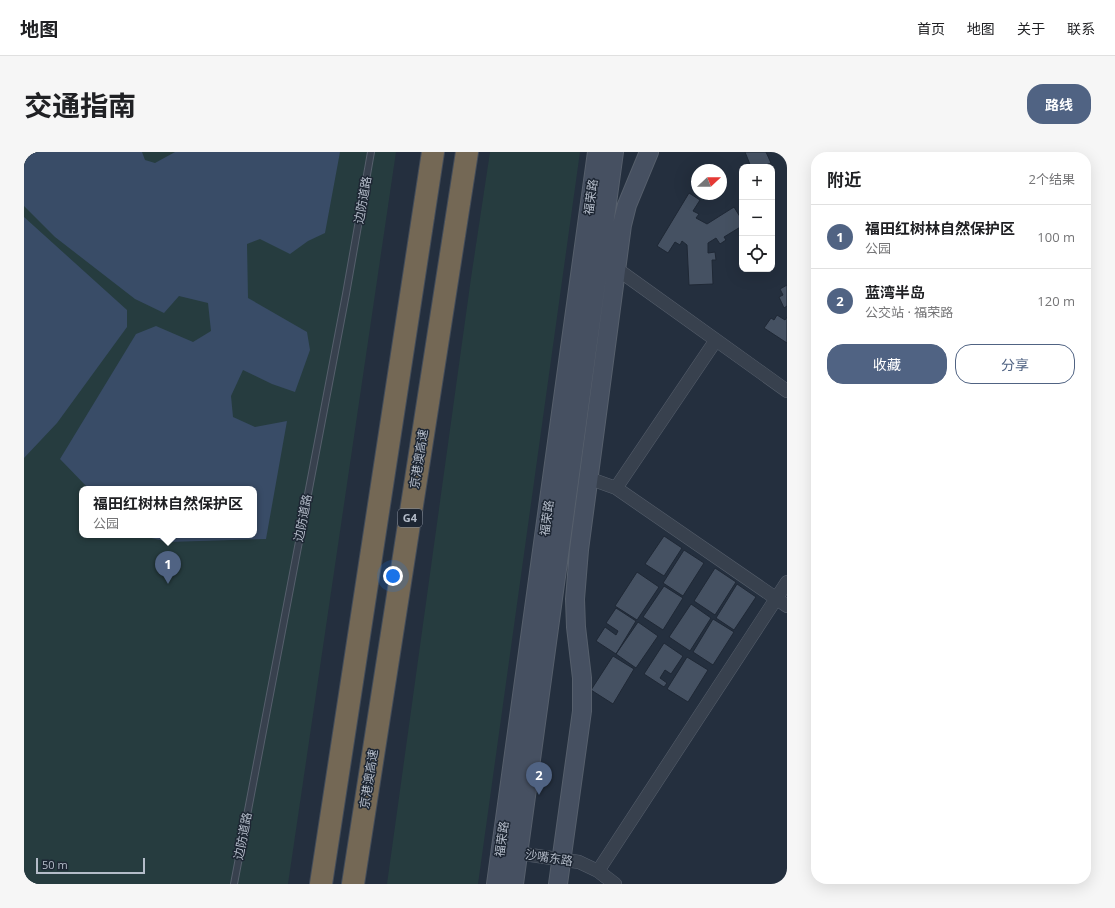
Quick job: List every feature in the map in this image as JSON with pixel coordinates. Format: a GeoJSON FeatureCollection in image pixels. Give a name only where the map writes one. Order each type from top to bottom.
{"type":"FeatureCollection","features":[{"type":"Feature","properties":{"kind":"highway"},"geometry":{"type":"LineString","coordinates":[[321,884],[433,152]]}},
{"type":"Feature","properties":{"kind":"highway","name":"京港澳高速"},"geometry":{"type":"LineString","coordinates":[[353,884],[467,152]]}},
{"type":"Feature","properties":{"kind":"main road","name":"福荣路"},"geometry":{"type":"LineString","coordinates":[[514,884],[509,852],[597,152]]}},
{"type":"Feature","properties":{"kind":"main road","name":"福荣路"},"geometry":{"type":"LineString","coordinates":[[496,884],[509,852],[553,597],[614,152]]}},
{"type":"Feature","properties":{"kind":"main road"},"geometry":{"type":"LineString","coordinates":[[558,884],[582,711],[582,678],[575,611],[576,569],[624,215],[649,152]]}},
{"type":"Feature","properties":{"kind":"main road"},"geometry":{"type":"LineString","coordinates":[[563,529],[576,569]]}},
{"type":"Feature","properties":{"kind":"main road"},"geometry":{"type":"LineString","coordinates":[[553,597],[576,569]]}},
{"type":"Feature","properties":{"kind":"street"},"geometry":{"type":"LineString","coordinates":[[600,258],[787,391]]}},
{"type":"Feature","properties":{"kind":"street"},"geometry":{"type":"LineString","coordinates":[[616,488],[716,340]]}},
{"type":"Feature","properties":{"kind":"street"},"geometry":{"type":"LineString","coordinates":[[588,478],[616,488],[782,603]]}},
{"type":"Feature","properties":{"kind":"street"},"geometry":{"type":"LineString","coordinates":[[598,871],[782,603],[787,582]]}},
{"type":"Feature","properties":{"kind":"street","name":"沙嘴东路"},"geometry":{"type":"LineString","coordinates":[[509,852],[579,862],[598,871],[615,884]]}},
{"type":"Feature","properties":{"kind":"lane","name":"边防道路"},"geometry":{"type":"LineString","coordinates":[[234,884],[372,152]]}},
{"type":"Feature","properties":{"kind":"green space"},"geometry":{"type":"Polygon","coordinates":[[[24,152],[396,152],[288,884],[24,884],[24,152]]]}},
{"type":"Feature","properties":{"kind":"green space"},"geometry":{"type":"Polygon","coordinates":[[[490,152],[580,152],[478,884],[387,884],[471,278],[490,152]]]}},
{"type":"Feature","properties":{"kind":"water"},"geometry":{"type":"Polygon","coordinates":[[[24,152],[142,152],[145,160],[155,163],[175,152],[340,152],[325,233],[308,241],[290,254],[260,239],[247,244],[248,298],[307,332],[310,350],[295,392],[272,384],[243,370],[231,396],[233,417],[255,427],[287,421],[266,539],[168,542],[151,538],[257,538],[257,486],[86,486],[60,459],[136,334],[156,326],[193,342],[211,331],[208,303],[179,296],[164,313],[135,299],[55,237],[24,206],[24,152]]]}},
{"type":"Feature","properties":{"kind":"water"},"geometry":{"type":"Polygon","coordinates":[[[24,217],[127,310],[127,327],[57,423],[24,458],[24,217]]]}},
{"type":"Feature","properties":{"kind":"building"},"geometry":{"type":"Polygon","coordinates":[[[745,152],[766,152],[771,163],[768,164],[750,164],[745,152]]]}},
{"type":"Feature","properties":{"kind":"building"},"geometry":{"type":"Polygon","coordinates":[[[689,193],[691,194],[691,200],[700,200],[693,211],[699,214],[696,218],[707,224],[734,207],[739,215],[739,228],[724,237],[726,240],[720,244],[716,238],[708,243],[708,253],[715,252],[716,260],[712,260],[713,284],[689,285],[687,245],[682,241],[680,245],[675,242],[668,253],[657,246],[689,193]]]}},
{"type":"Feature","properties":{"kind":"building"},"geometry":{"type":"Polygon","coordinates":[[[787,285],[787,306],[784,308],[779,297],[783,295],[780,289],[787,285]]]}},
{"type":"Feature","properties":{"kind":"building"},"geometry":{"type":"Polygon","coordinates":[[[777,315],[785,320],[787,317],[787,343],[764,328],[771,318],[774,320],[777,315]]]}},
{"type":"Feature","properties":{"kind":"building"},"geometry":{"type":"Polygon","coordinates":[[[664,536],[682,548],[664,576],[645,564],[664,536]]]}},
{"type":"Feature","properties":{"kind":"building"},"geometry":{"type":"Polygon","coordinates":[[[684,550],[704,563],[683,596],[663,583],[684,550]]]}},
{"type":"Feature","properties":{"kind":"building"},"geometry":{"type":"Polygon","coordinates":[[[715,568],[736,582],[715,615],[694,601],[715,568]]]}},
{"type":"Feature","properties":{"kind":"building"},"geometry":{"type":"Polygon","coordinates":[[[637,572],[659,587],[637,620],[615,606],[637,572]]]}},
{"type":"Feature","properties":{"kind":"building"},"geometry":{"type":"Polygon","coordinates":[[[737,584],[756,597],[734,630],[716,618],[737,584]]]}},
{"type":"Feature","properties":{"kind":"building"},"geometry":{"type":"Polygon","coordinates":[[[664,586],[683,598],[663,630],[643,617],[664,586]]]}},
{"type":"Feature","properties":{"kind":"building"},"geometry":{"type":"Polygon","coordinates":[[[691,604],[711,618],[690,651],[669,637],[691,604]]]}},
{"type":"Feature","properties":{"kind":"building"},"geometry":{"type":"Polygon","coordinates":[[[616,608],[636,621],[616,654],[596,641],[605,627],[616,635],[618,631],[606,623],[616,608]]]}},
{"type":"Feature","properties":{"kind":"building"},"geometry":{"type":"Polygon","coordinates":[[[713,619],[734,632],[713,665],[693,652],[713,619]]]}},
{"type":"Feature","properties":{"kind":"building"},"geometry":{"type":"Polygon","coordinates":[[[638,622],[658,636],[636,668],[616,654],[638,622]]]}},
{"type":"Feature","properties":{"kind":"building"},"geometry":{"type":"Polygon","coordinates":[[[664,643],[683,656],[671,674],[665,670],[660,678],[667,683],[664,687],[644,674],[664,643]]]}},
{"type":"Feature","properties":{"kind":"building"},"geometry":{"type":"Polygon","coordinates":[[[613,656],[634,669],[613,704],[591,690],[613,656]]]}},
{"type":"Feature","properties":{"kind":"building"},"geometry":{"type":"Polygon","coordinates":[[[687,657],[708,670],[688,702],[667,689],[687,657]]]}},
{"type":"Feature","properties":{"kind":"place","name":"福田红树林自然保护区"},"geometry":{"type":"Point","coordinates":[168,584]}},
{"type":"Feature","properties":{"kind":"place","name":"蓝湾半岛"},"geometry":{"type":"Point","coordinates":[539,795]}}]}
